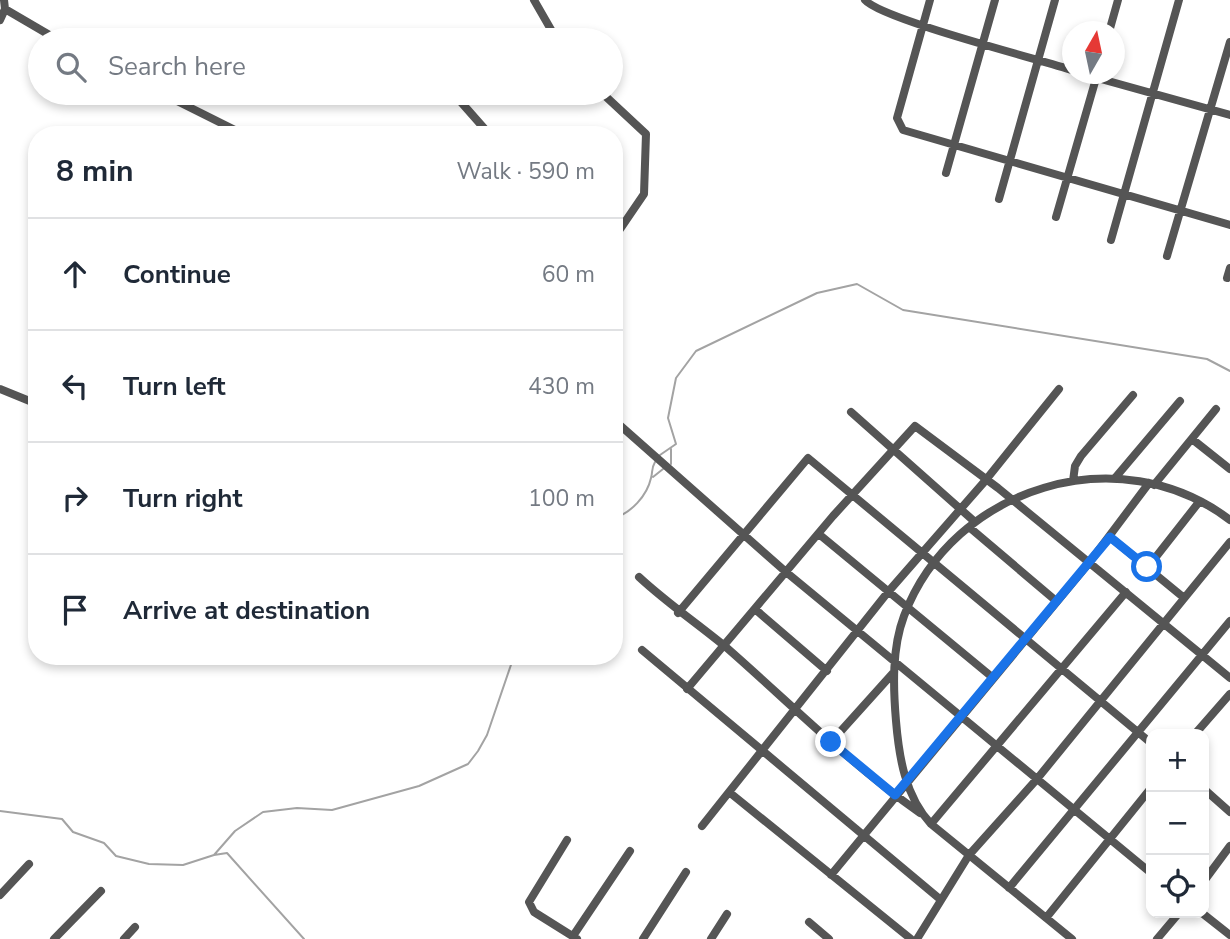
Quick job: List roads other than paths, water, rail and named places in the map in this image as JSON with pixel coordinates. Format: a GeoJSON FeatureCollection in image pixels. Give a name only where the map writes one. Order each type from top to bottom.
{"type":"FeatureCollection","features":[{"type":"Feature","properties":{"kind":"street"},"geometry":{"type":"LineString","coordinates":[[534,0],[550,28]]}},
{"type":"Feature","properties":{"kind":"street"},"geometry":{"type":"LineString","coordinates":[[865,0],[873,8],[1062,66]]}},
{"type":"Feature","properties":{"kind":"street"},"geometry":{"type":"LineString","coordinates":[[930,0],[898,125],[903,130],[1230,225]]}},
{"type":"Feature","properties":{"kind":"street"},"geometry":{"type":"LineString","coordinates":[[946,173],[995,0]]}},
{"type":"Feature","properties":{"kind":"street"},"geometry":{"type":"LineString","coordinates":[[999,199],[1055,0]]}},
{"type":"Feature","properties":{"kind":"street"},"geometry":{"type":"LineString","coordinates":[[1112,21],[1118,0]]}},
{"type":"Feature","properties":{"kind":"street"},"geometry":{"type":"LineString","coordinates":[[1111,240],[1179,0]]}},
{"type":"Feature","properties":{"kind":"street"},"geometry":{"type":"LineString","coordinates":[[0,20],[5,4],[40,28]]}},
{"type":"Feature","properties":{"kind":"street"},"geometry":{"type":"LineString","coordinates":[[1167,256],[1230,42]]}},
{"type":"Feature","properties":{"kind":"street"},"geometry":{"type":"LineString","coordinates":[[1056,217],[1095,84]]}},
{"type":"Feature","properties":{"kind":"street"},"geometry":{"type":"LineString","coordinates":[[1122,84],[1230,115]]}},
{"type":"Feature","properties":{"kind":"street"},"geometry":{"type":"LineString","coordinates":[[185,105],[227,126]]}},
{"type":"Feature","properties":{"kind":"street"},"geometry":{"type":"LineString","coordinates":[[464,105],[483,126]]}},
{"type":"Feature","properties":{"kind":"street"},"geometry":{"type":"LineString","coordinates":[[615,105],[646,134],[644,194],[623,225]]}},
{"type":"Feature","properties":{"kind":"street"},"geometry":{"type":"LineString","coordinates":[[1227,278],[1230,268]]}},
{"type":"Feature","properties":{"kind":"street"},"geometry":{"type":"LineString","coordinates":[[0,389],[28,400]]}},
{"type":"Feature","properties":{"kind":"street"},"geometry":{"type":"LineString","coordinates":[[702,825],[763,752],[920,552],[985,481],[1059,389]]}},
{"type":"Feature","properties":{"kind":"street"},"geometry":{"type":"LineString","coordinates":[[1073,481],[1075,466],[1081,456],[1133,395]]}},
{"type":"Feature","properties":{"kind":"street"},"geometry":{"type":"LineString","coordinates":[[1115,478],[1180,401]]}},
{"type":"Feature","properties":{"kind":"street"},"geometry":{"type":"LineString","coordinates":[[831,875],[906,780],[1216,409]]}},
{"type":"Feature","properties":{"kind":"street"},"geometry":{"type":"LineString","coordinates":[[851,412],[959,508],[972,525],[1055,600]]}},
{"type":"Feature","properties":{"kind":"street"},"geometry":{"type":"LineString","coordinates":[[687,689],[852,495],[915,426],[1010,498],[1230,678]]}},
{"type":"Feature","properties":{"kind":"street"},"geometry":{"type":"LineString","coordinates":[[623,428],[786,572],[1146,869]]}},
{"type":"Feature","properties":{"kind":"street"},"geometry":{"type":"LineString","coordinates":[[1192,439],[1230,469]]}},
{"type":"Feature","properties":{"kind":"street"},"geometry":{"type":"LineString","coordinates":[[678,613],[808,458],[1146,738]]}},
{"type":"Feature","properties":{"kind":"street"},"geometry":{"type":"LineString","coordinates":[[922,815],[906,780],[897,734],[895,662],[908,608],[936,563],[972,525],[1010,498],[1073,481],[1115,478],[1151,484],[1199,502],[1230,520]]}},
{"type":"Feature","properties":{"kind":"street"},"geometry":{"type":"LineString","coordinates":[[1147,567],[1199,502]]}},
{"type":"Feature","properties":{"kind":"street"},"geometry":{"type":"LineString","coordinates":[[820,535],[992,677]]}},
{"type":"Feature","properties":{"kind":"street"},"geometry":{"type":"LineString","coordinates":[[1110,537],[1184,597]]}},
{"type":"Feature","properties":{"kind":"street"},"geometry":{"type":"LineString","coordinates":[[917,939],[969,855],[1037,779],[1230,542]]}},
{"type":"Feature","properties":{"kind":"street"},"geometry":{"type":"LineString","coordinates":[[639,577],[678,613],[725,646],[831,742],[1072,939]]}},
{"type":"Feature","properties":{"kind":"street"},"geometry":{"type":"LineString","coordinates":[[931,824],[1126,592]]}},
{"type":"Feature","properties":{"kind":"street"},"geometry":{"type":"LineString","coordinates":[[756,610],[827,671]]}},
{"type":"Feature","properties":{"kind":"street"},"geometry":{"type":"LineString","coordinates":[[1009,888],[1230,621]]}},
{"type":"Feature","properties":{"kind":"street"},"geometry":{"type":"LineString","coordinates":[[642,650],[942,900]]}},
{"type":"Feature","properties":{"kind":"street"},"geometry":{"type":"LineString","coordinates":[[831,742],[894,672]]}},
{"type":"Feature","properties":{"kind":"street"},"geometry":{"type":"LineString","coordinates":[[1199,729],[1230,694]]}},
{"type":"Feature","properties":{"kind":"street"},"geometry":{"type":"LineString","coordinates":[[729,792],[911,939]]}},
{"type":"Feature","properties":{"kind":"street"},"geometry":{"type":"LineString","coordinates":[[1046,918],[1111,842],[1148,792]]}},
{"type":"Feature","properties":{"kind":"street"},"geometry":{"type":"LineString","coordinates":[[1207,792],[1230,812]]}},
{"type":"Feature","properties":{"kind":"street"},"geometry":{"type":"LineString","coordinates":[[567,840],[529,902],[534,912],[575,937],[631,851]]}},
{"type":"Feature","properties":{"kind":"street"},"geometry":{"type":"LineString","coordinates":[[1209,874],[1230,846]]}},
{"type":"Feature","properties":{"kind":"street"},"geometry":{"type":"LineString","coordinates":[[0,895],[29,864]]}},
{"type":"Feature","properties":{"kind":"street"},"geometry":{"type":"LineString","coordinates":[[643,939],[686,872]]}},
{"type":"Feature","properties":{"kind":"street"},"geometry":{"type":"LineString","coordinates":[[54,939],[102,891]]}},
{"type":"Feature","properties":{"kind":"street"},"geometry":{"type":"LineString","coordinates":[[711,939],[727,914]]}},
{"type":"Feature","properties":{"kind":"street"},"geometry":{"type":"LineString","coordinates":[[1157,939],[1175,918]]}},
{"type":"Feature","properties":{"kind":"street"},"geometry":{"type":"LineString","coordinates":[[1208,918],[1230,935]]}},
{"type":"Feature","properties":{"kind":"street"},"geometry":{"type":"LineString","coordinates":[[809,922],[829,939]]}},
{"type":"Feature","properties":{"kind":"street"},"geometry":{"type":"LineString","coordinates":[[124,939],[135,927]]}},
{"type":"Feature","properties":{"kind":"waterway"},"geometry":{"type":"LineString","coordinates":[[660,455],[676,444],[668,418],[676,378],[696,351],[817,293],[857,284],[903,310],[1207,359],[1230,371]]}},
{"type":"Feature","properties":{"kind":"waterway"},"geometry":{"type":"LineString","coordinates":[[671,449],[671,464]]}},
{"type":"Feature","properties":{"kind":"waterway"},"geometry":{"type":"LineString","coordinates":[[623,514],[642,497],[649,485],[655,462]]}},
{"type":"Feature","properties":{"kind":"waterway"},"geometry":{"type":"LineString","coordinates":[[653,477],[663,469]]}},
{"type":"Feature","properties":{"kind":"waterway"},"geometry":{"type":"LineString","coordinates":[[0,811],[62,819],[73,832],[104,843],[116,856],[149,864],[183,865],[214,855],[235,831],[263,812],[297,808],[332,810],[419,786],[468,764],[487,735],[511,665]]}},
{"type":"Feature","properties":{"kind":"waterway"},"geometry":{"type":"LineString","coordinates":[[214,855],[227,853],[304,939]]}}]}
